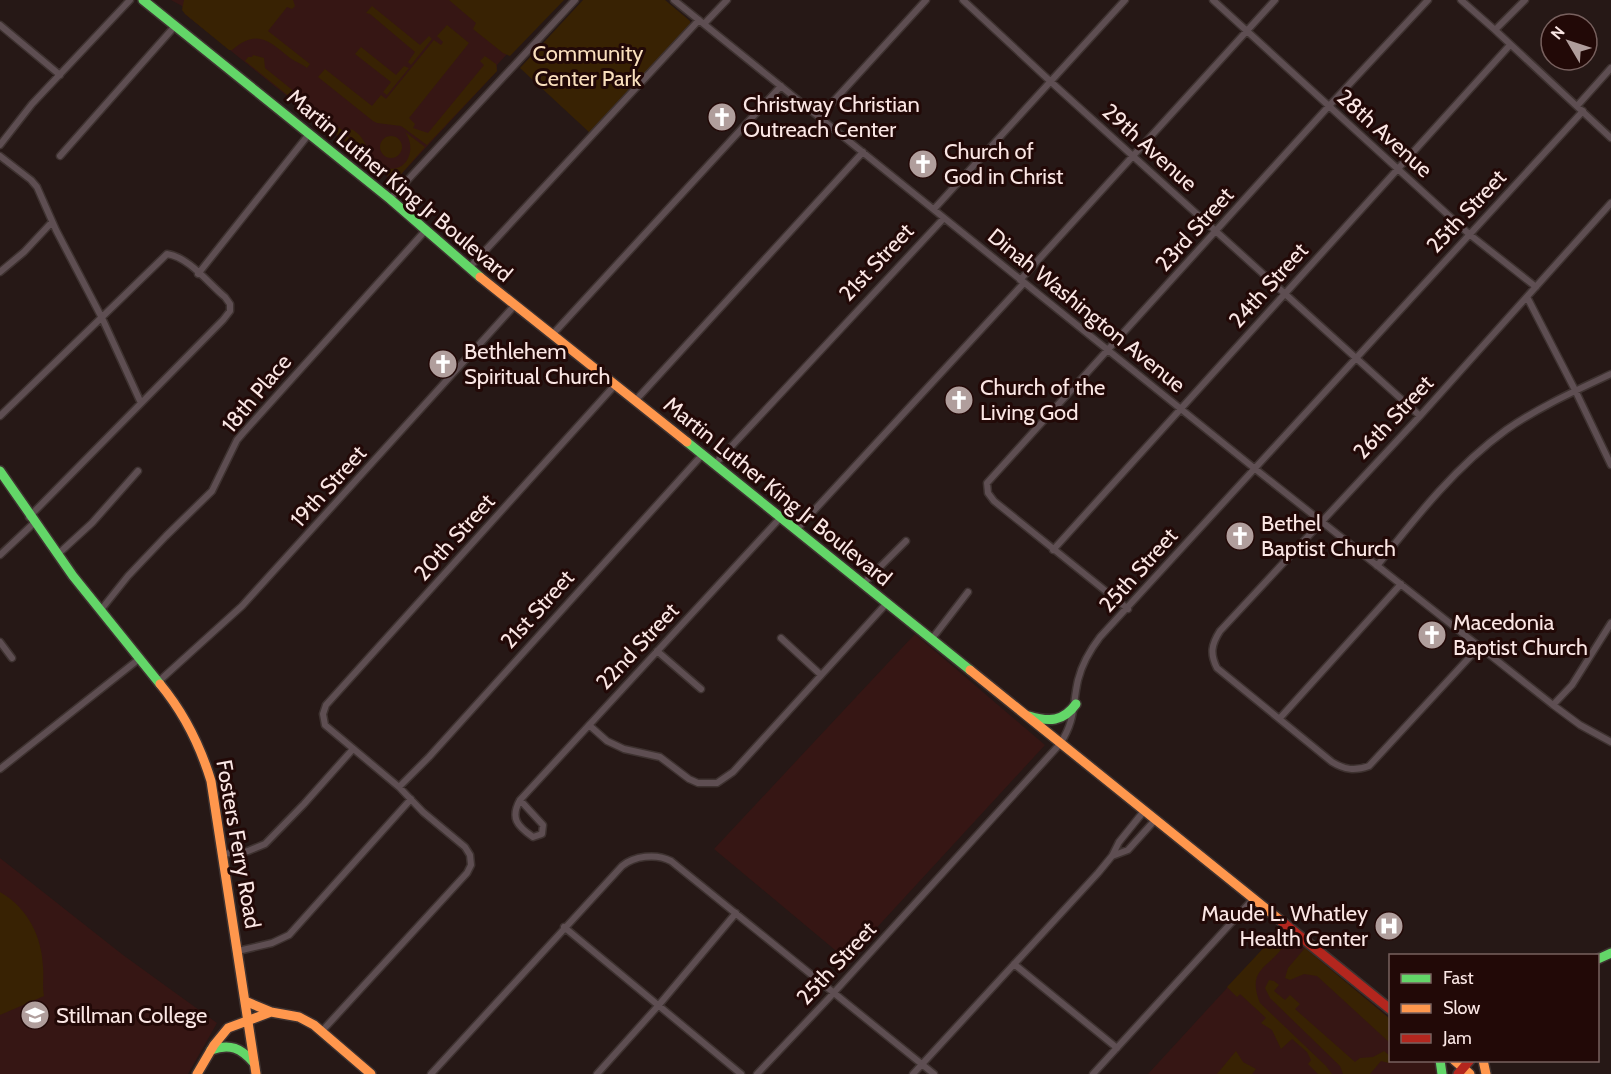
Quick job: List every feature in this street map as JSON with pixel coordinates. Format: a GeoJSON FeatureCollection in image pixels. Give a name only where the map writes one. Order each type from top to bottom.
{"type":"FeatureCollection","features":[{"type":"Feature","properties":{"kind":"main road","name":"Martin Luther King Jr Boulevard"},"geometry":{"type":"LineString","coordinates":[[142,0],[390,199],[469,268],[781,517],[1389,1009]]}},
{"type":"Feature","properties":{"kind":"main road","name":"Fosters Ferry Road"},"geometry":{"type":"LineString","coordinates":[[0,471],[57,555],[187,721],[204,755],[211,781],[256,1074]]}},
{"type":"Feature","properties":{"kind":"main road"},"geometry":{"type":"LineString","coordinates":[[1025,715],[1039,720],[1057,720],[1070,714],[1076,704]]}},
{"type":"Feature","properties":{"kind":"main road"},"geometry":{"type":"LineString","coordinates":[[245,1001],[271,1012],[299,1017],[322,1031],[371,1074]]}},
{"type":"Feature","properties":{"kind":"main road"},"geometry":{"type":"LineString","coordinates":[[197,1074],[211,1050],[228,1028],[271,1012]]}},
{"type":"Feature","properties":{"kind":"main road"},"geometry":{"type":"LineString","coordinates":[[211,1050],[228,1046],[235,1047],[244,1051],[254,1063]]}},
{"type":"Feature","properties":{"kind":"street"},"geometry":{"type":"LineString","coordinates":[[0,145],[32,104],[130,0]]}},
{"type":"Feature","properties":{"kind":"street"},"geometry":{"type":"LineString","coordinates":[[390,199],[575,0]]}},
{"type":"Feature","properties":{"kind":"street","name":"Dinah Washington Avenue"},"geometry":{"type":"LineString","coordinates":[[674,0],[1180,409],[1479,647],[1553,705],[1611,742]]}},
{"type":"Feature","properties":{"kind":"street"},"geometry":{"type":"LineString","coordinates":[[469,268],[701,22],[726,0]]}},
{"type":"Feature","properties":{"kind":"street"},"geometry":{"type":"LineString","coordinates":[[819,117],[926,0]]}},
{"type":"Feature","properties":{"kind":"street","name":"29th Avenue"},"geometry":{"type":"LineString","coordinates":[[963,0],[1420,416]]}},
{"type":"Feature","properties":{"kind":"street","name":"21st Street"},"geometry":{"type":"LineString","coordinates":[[934,209],[1125,0]]}},
{"type":"Feature","properties":{"kind":"street","name":"28th Avenue"},"geometry":{"type":"LineString","coordinates":[[1213,0],[1469,234],[1536,287]]}},
{"type":"Feature","properties":{"kind":"street"},"geometry":{"type":"LineString","coordinates":[[796,530],[1275,0]]}},
{"type":"Feature","properties":{"kind":"street","name":"23rd Street"},"geometry":{"type":"LineString","coordinates":[[1053,550],[994,501],[988,493],[987,483],[1428,0]]}},
{"type":"Feature","properties":{"kind":"street"},"geometry":{"type":"LineString","coordinates":[[1461,0],[1611,138]]}},
{"type":"Feature","properties":{"kind":"street"},"geometry":{"type":"LineString","coordinates":[[1495,30],[1525,0]]}},
{"type":"Feature","properties":{"kind":"street"},"geometry":{"type":"LineString","coordinates":[[0,25],[60,75]]}},
{"type":"Feature","properties":{"kind":"street"},"geometry":{"type":"LineString","coordinates":[[60,156],[175,26]]}},
{"type":"Feature","properties":{"kind":"street","name":"24th Street"},"geometry":{"type":"LineString","coordinates":[[1053,550],[1510,45]]}},
{"type":"Feature","properties":{"kind":"street"},"geometry":{"type":"LineString","coordinates":[[1577,106],[1611,68]]}},
{"type":"Feature","properties":{"kind":"street"},"geometry":{"type":"LineString","coordinates":[[552,335],[781,86]]}},
{"type":"Feature","properties":{"kind":"street","name":"25th Street"},"geometry":{"type":"LineString","coordinates":[[757,1074],[835,992],[1060,744],[1070,728],[1079,677],[1090,652],[1100,637],[1583,111]]}},
{"type":"Feature","properties":{"kind":"street"},"geometry":{"type":"LineString","coordinates":[[198,274],[309,134]]}},
{"type":"Feature","properties":{"kind":"street"},"geometry":{"type":"LineString","coordinates":[[635,400],[862,152]]}},
{"type":"Feature","properties":{"kind":"street"},"geometry":{"type":"LineString","coordinates":[[0,156],[31,180],[37,188],[102,318],[141,404]]}},
{"type":"Feature","properties":{"kind":"street","name":"26th Street"},"geometry":{"type":"LineString","coordinates":[[1280,718],[1217,668],[1212,649],[1220,632],[1420,416],[1611,203]]}},
{"type":"Feature","properties":{"kind":"street","name":"21st Street"},"geometry":{"type":"LineString","coordinates":[[716,465],[944,218]]}},
{"type":"Feature","properties":{"kind":"street"},"geometry":{"type":"LineString","coordinates":[[0,272],[24,252],[52,222]]}},
{"type":"Feature","properties":{"kind":"street","name":"18th Place"},"geometry":{"type":"LineString","coordinates":[[100,611],[128,576],[212,491],[237,440],[425,231]]}},
{"type":"Feature","properties":{"kind":"street"},"geometry":{"type":"LineString","coordinates":[[0,416],[167,254],[177,256],[225,297],[230,304],[230,311],[0,555]]}},
{"type":"Feature","properties":{"kind":"street"},"geometry":{"type":"LineString","coordinates":[[1527,297],[1611,465]]}},
{"type":"Feature","properties":{"kind":"street","name":"19th Street"},"geometry":{"type":"LineString","coordinates":[[158,682],[242,606],[515,305]]}},
{"type":"Feature","properties":{"kind":"street"},"geometry":{"type":"LineString","coordinates":[[1377,566],[1463,465],[1507,430],[1554,400],[1611,374]]}},
{"type":"Feature","properties":{"kind":"street","name":"20th Street"},"geometry":{"type":"LineString","coordinates":[[353,749],[325,725],[323,714],[332,698],[615,385]]}},
{"type":"Feature","properties":{"kind":"street","name":"21st Street"},"geometry":{"type":"LineString","coordinates":[[399,787],[445,740],[702,455]]}},
{"type":"Feature","properties":{"kind":"street"},"geometry":{"type":"LineString","coordinates":[[57,555],[92,523],[138,471]]}},
{"type":"Feature","properties":{"kind":"street","name":"22nd Street"},"geometry":{"type":"LineString","coordinates":[[520,800],[781,517]]}},
{"type":"Feature","properties":{"kind":"street"},"geometry":{"type":"LineString","coordinates":[[863,584],[906,541]]}},
{"type":"Feature","properties":{"kind":"street"},"geometry":{"type":"LineString","coordinates":[[1053,550],[1128,609]]}},
{"type":"Feature","properties":{"kind":"street"},"geometry":{"type":"LineString","coordinates":[[1401,584],[1280,718],[1332,762],[1359,770],[1369,766],[1479,647]]}},
{"type":"Feature","properties":{"kind":"street"},"geometry":{"type":"LineString","coordinates":[[931,640],[968,592]]}},
{"type":"Feature","properties":{"kind":"street"},"geometry":{"type":"LineString","coordinates":[[589,725],[599,736],[616,746],[660,757],[689,779],[704,784],[717,783],[733,772],[886,604]]}},
{"type":"Feature","properties":{"kind":"street"},"geometry":{"type":"LineString","coordinates":[[1553,705],[1572,685],[1611,624]]}},
{"type":"Feature","properties":{"kind":"street"},"geometry":{"type":"LineString","coordinates":[[781,638],[821,675]]}},
{"type":"Feature","properties":{"kind":"street"},"geometry":{"type":"LineString","coordinates":[[0,642],[12,658]]}},
{"type":"Feature","properties":{"kind":"street"},"geometry":{"type":"LineString","coordinates":[[657,651],[701,690]]}},
{"type":"Feature","properties":{"kind":"street"},"geometry":{"type":"LineString","coordinates":[[0,769],[139,659]]}},
{"type":"Feature","properties":{"kind":"street"},"geometry":{"type":"LineString","coordinates":[[222,854],[248,851],[265,844],[353,749],[399,787],[423,812],[465,847],[470,855],[471,865],[467,873],[322,1031]]}},
{"type":"Feature","properties":{"kind":"street"},"geometry":{"type":"LineString","coordinates":[[238,951],[272,943],[289,935],[411,799]]}},
{"type":"Feature","properties":{"kind":"street"},"geometry":{"type":"LineString","coordinates":[[520,800],[543,825],[542,834],[533,837],[519,825],[515,818],[515,809],[520,800]]}},
{"type":"Feature","properties":{"kind":"street"},"geometry":{"type":"LineString","coordinates":[[913,1074],[1112,856],[1119,842],[1144,812]]}},
{"type":"Feature","properties":{"kind":"street"},"geometry":{"type":"LineString","coordinates":[[1112,856],[1128,850],[1155,820]]}},
{"type":"Feature","properties":{"kind":"street"},"geometry":{"type":"LineString","coordinates":[[431,1074],[622,866],[635,858],[657,857],[671,861],[934,1074]]}},
{"type":"Feature","properties":{"kind":"street"},"geometry":{"type":"LineString","coordinates":[[1093,1074],[1253,899]]}},
{"type":"Feature","properties":{"kind":"street"},"geometry":{"type":"LineString","coordinates":[[597,1074],[736,913]]}},
{"type":"Feature","properties":{"kind":"street"},"geometry":{"type":"LineString","coordinates":[[564,927],[741,1074]]}},
{"type":"Feature","properties":{"kind":"street"},"geometry":{"type":"LineString","coordinates":[[1014,964],[1117,1048]]}},
{"type":"Feature","properties":{"kind":"shaded area"},"geometry":{"type":"Polygon","coordinates":[[[171,0],[557,0],[497,65],[497,71],[394,182],[185,14],[182,6],[171,0]]]}},
{"type":"Feature","properties":{"kind":"shaded area"},"geometry":{"type":"Polygon","coordinates":[[[915,634],[1045,745],[847,960],[714,849],[915,634]]]}},
{"type":"Feature","properties":{"kind":"shaded area"},"geometry":{"type":"Polygon","coordinates":[[[0,858],[123,955],[217,1023],[188,1074],[0,1074],[0,858]]]}},
{"type":"Feature","properties":{"kind":"shaded area"},"geometry":{"type":"Polygon","coordinates":[[[1283,933],[1288,934],[1389,1018],[1389,1062],[1436,1062],[1440,1074],[1148,1074],[1272,939],[1283,933]]]}},
{"type":"Feature","properties":{"kind":"green space"},"geometry":{"type":"Polygon","coordinates":[[[184,0],[293,0],[295,6],[292,9],[287,7],[268,31],[310,64],[307,68],[262,39],[249,40],[229,50],[185,14],[182,10],[184,0]]]}},
{"type":"Feature","properties":{"kind":"green space"},"geometry":{"type":"Polygon","coordinates":[[[449,0],[564,0],[510,56],[473,29],[476,23],[449,0]]]}},
{"type":"Feature","properties":{"kind":"green space","name":"Community Center Park"},"geometry":{"type":"Polygon","coordinates":[[[583,0],[665,0],[690,21],[690,24],[590,133],[520,68],[583,0]]]}},
{"type":"Feature","properties":{"kind":"green space"},"geometry":{"type":"Polygon","coordinates":[[[372,6],[420,45],[429,36],[432,39],[411,65],[408,62],[415,52],[366,13],[372,6]]]}},
{"type":"Feature","properties":{"kind":"green space"},"geometry":{"type":"Polygon","coordinates":[[[447,25],[469,43],[409,118],[415,124],[413,128],[428,133],[484,65],[480,61],[485,56],[496,64],[497,71],[427,145],[401,126],[373,121],[318,77],[325,69],[372,106],[381,95],[386,99],[434,40],[441,45],[443,42],[437,36],[447,25]]]}},
{"type":"Feature","properties":{"kind":"green space"},"geometry":{"type":"Polygon","coordinates":[[[361,47],[396,75],[404,66],[409,68],[387,95],[383,92],[391,82],[355,54],[361,47]]]}},
{"type":"Feature","properties":{"kind":"green space"},"geometry":{"type":"Polygon","coordinates":[[[253,55],[264,58],[265,68],[348,137],[351,137],[349,135],[351,129],[357,133],[374,159],[383,167],[398,168],[407,159],[410,146],[405,132],[425,147],[395,181],[245,61],[253,55]]]}},
{"type":"Feature","properties":{"kind":"green space"},"geometry":{"type":"Polygon","coordinates":[[[391,136],[399,139],[402,147],[399,155],[391,158],[383,155],[380,147],[383,139],[391,136]]]}},
{"type":"Feature","properties":{"kind":"green space"},"geometry":{"type":"Polygon","coordinates":[[[0,892],[18,906],[32,924],[42,956],[44,996],[0,1015],[0,892]]]}},
{"type":"Feature","properties":{"kind":"green space"},"geometry":{"type":"Polygon","coordinates":[[[1281,934],[1285,944],[1258,976],[1256,991],[1260,1003],[1332,1074],[1318,1074],[1308,1064],[1311,1060],[1307,1052],[1292,1039],[1281,1049],[1272,1030],[1261,1023],[1266,1018],[1240,994],[1237,997],[1227,987],[1272,939],[1281,934]]]}},
{"type":"Feature","properties":{"kind":"green space"},"geometry":{"type":"Polygon","coordinates":[[[1305,948],[1389,1018],[1389,1042],[1317,976],[1304,974],[1290,980],[1285,978],[1288,968],[1305,948]]]}},
{"type":"Feature","properties":{"kind":"green space"},"geometry":{"type":"Polygon","coordinates":[[[1269,980],[1279,985],[1274,991],[1285,1000],[1290,995],[1300,1004],[1295,1009],[1355,1062],[1360,1058],[1373,1057],[1384,1051],[1389,1055],[1390,1062],[1389,1063],[1381,1061],[1370,1074],[1343,1074],[1340,1066],[1270,998],[1265,988],[1269,980]]]}},
{"type":"Feature","properties":{"kind":"green space"},"geometry":{"type":"Polygon","coordinates":[[[1236,1051],[1243,1062],[1256,1069],[1252,1074],[1217,1074],[1236,1051]]]}},
{"type":"Feature","properties":{"kind":"traffic: fast"},"geometry":{"type":"LineString","coordinates":[[143,0],[390,199],[480,277]]}},
{"type":"Feature","properties":{"kind":"traffic: fast"},"geometry":{"type":"LineString","coordinates":[[687,442],[970,670]]}},
{"type":"Feature","properties":{"kind":"traffic: fast"},"geometry":{"type":"LineString","coordinates":[[0,471],[73,576],[160,684]]}},
{"type":"Feature","properties":{"kind":"traffic: fast"},"geometry":{"type":"LineString","coordinates":[[1029,716],[1055,719],[1066,714],[1076,704]]}},
{"type":"Feature","properties":{"kind":"traffic: fast"},"geometry":{"type":"LineString","coordinates":[[1599,959],[1611,953]]}},
{"type":"Feature","properties":{"kind":"traffic: fast"},"geometry":{"type":"LineString","coordinates":[[211,1050],[224,1047],[235,1048],[254,1063]]}},
{"type":"Feature","properties":{"kind":"traffic: fast"},"geometry":{"type":"LineString","coordinates":[[1440,1062],[1442,1074]]}},
{"type":"Feature","properties":{"kind":"traffic: slow"},"geometry":{"type":"LineString","coordinates":[[480,277],[687,442]]}},
{"type":"Feature","properties":{"kind":"traffic: slow"},"geometry":{"type":"LineString","coordinates":[[970,670],[1280,920]]}},
{"type":"Feature","properties":{"kind":"traffic: slow"},"geometry":{"type":"LineString","coordinates":[[160,684],[177,706],[190,730],[211,781],[256,1074]]}},
{"type":"Feature","properties":{"kind":"traffic: slow"},"geometry":{"type":"LineString","coordinates":[[245,1001],[271,1012]]}},
{"type":"Feature","properties":{"kind":"traffic: slow"},"geometry":{"type":"LineString","coordinates":[[197,1074],[214,1045],[228,1028],[271,1012],[299,1017],[314,1025],[371,1074]]}},
{"type":"Feature","properties":{"kind":"traffic: slow"},"geometry":{"type":"LineString","coordinates":[[1456,1062],[1470,1074]]}},
{"type":"Feature","properties":{"kind":"traffic: slow"},"geometry":{"type":"LineString","coordinates":[[1483,1062],[1486,1074]]}},
{"type":"Feature","properties":{"kind":"traffic: jam"},"geometry":{"type":"LineString","coordinates":[[1280,920],[1389,1008]]}},
{"type":"Feature","properties":{"kind":"traffic: jam"},"geometry":{"type":"LineString","coordinates":[[1458,1074],[1468,1062]]}},
{"type":"Feature","properties":{"kind":"place","name":"Christway Christian Outreach Center"},"geometry":{"type":"Point","coordinates":[722,117]}},
{"type":"Feature","properties":{"kind":"place","name":"Church of God in Christ"},"geometry":{"type":"Point","coordinates":[923,164]}},
{"type":"Feature","properties":{"kind":"place","name":"Bethlehem Spiritual Church"},"geometry":{"type":"Point","coordinates":[443,364]}},
{"type":"Feature","properties":{"kind":"place","name":"Church of the Living God"},"geometry":{"type":"Point","coordinates":[959,400]}},
{"type":"Feature","properties":{"kind":"place","name":"Bethel Baptist Church"},"geometry":{"type":"Point","coordinates":[1240,536]}},
{"type":"Feature","properties":{"kind":"place","name":"Macedonia Baptist Church"},"geometry":{"type":"Point","coordinates":[1432,635]}},
{"type":"Feature","properties":{"kind":"place","name":"Maude L. Whatley Health Center"},"geometry":{"type":"Point","coordinates":[1389,926]}},
{"type":"Feature","properties":{"kind":"place","name":"Stillman College"},"geometry":{"type":"Point","coordinates":[35,1015]}}]}
